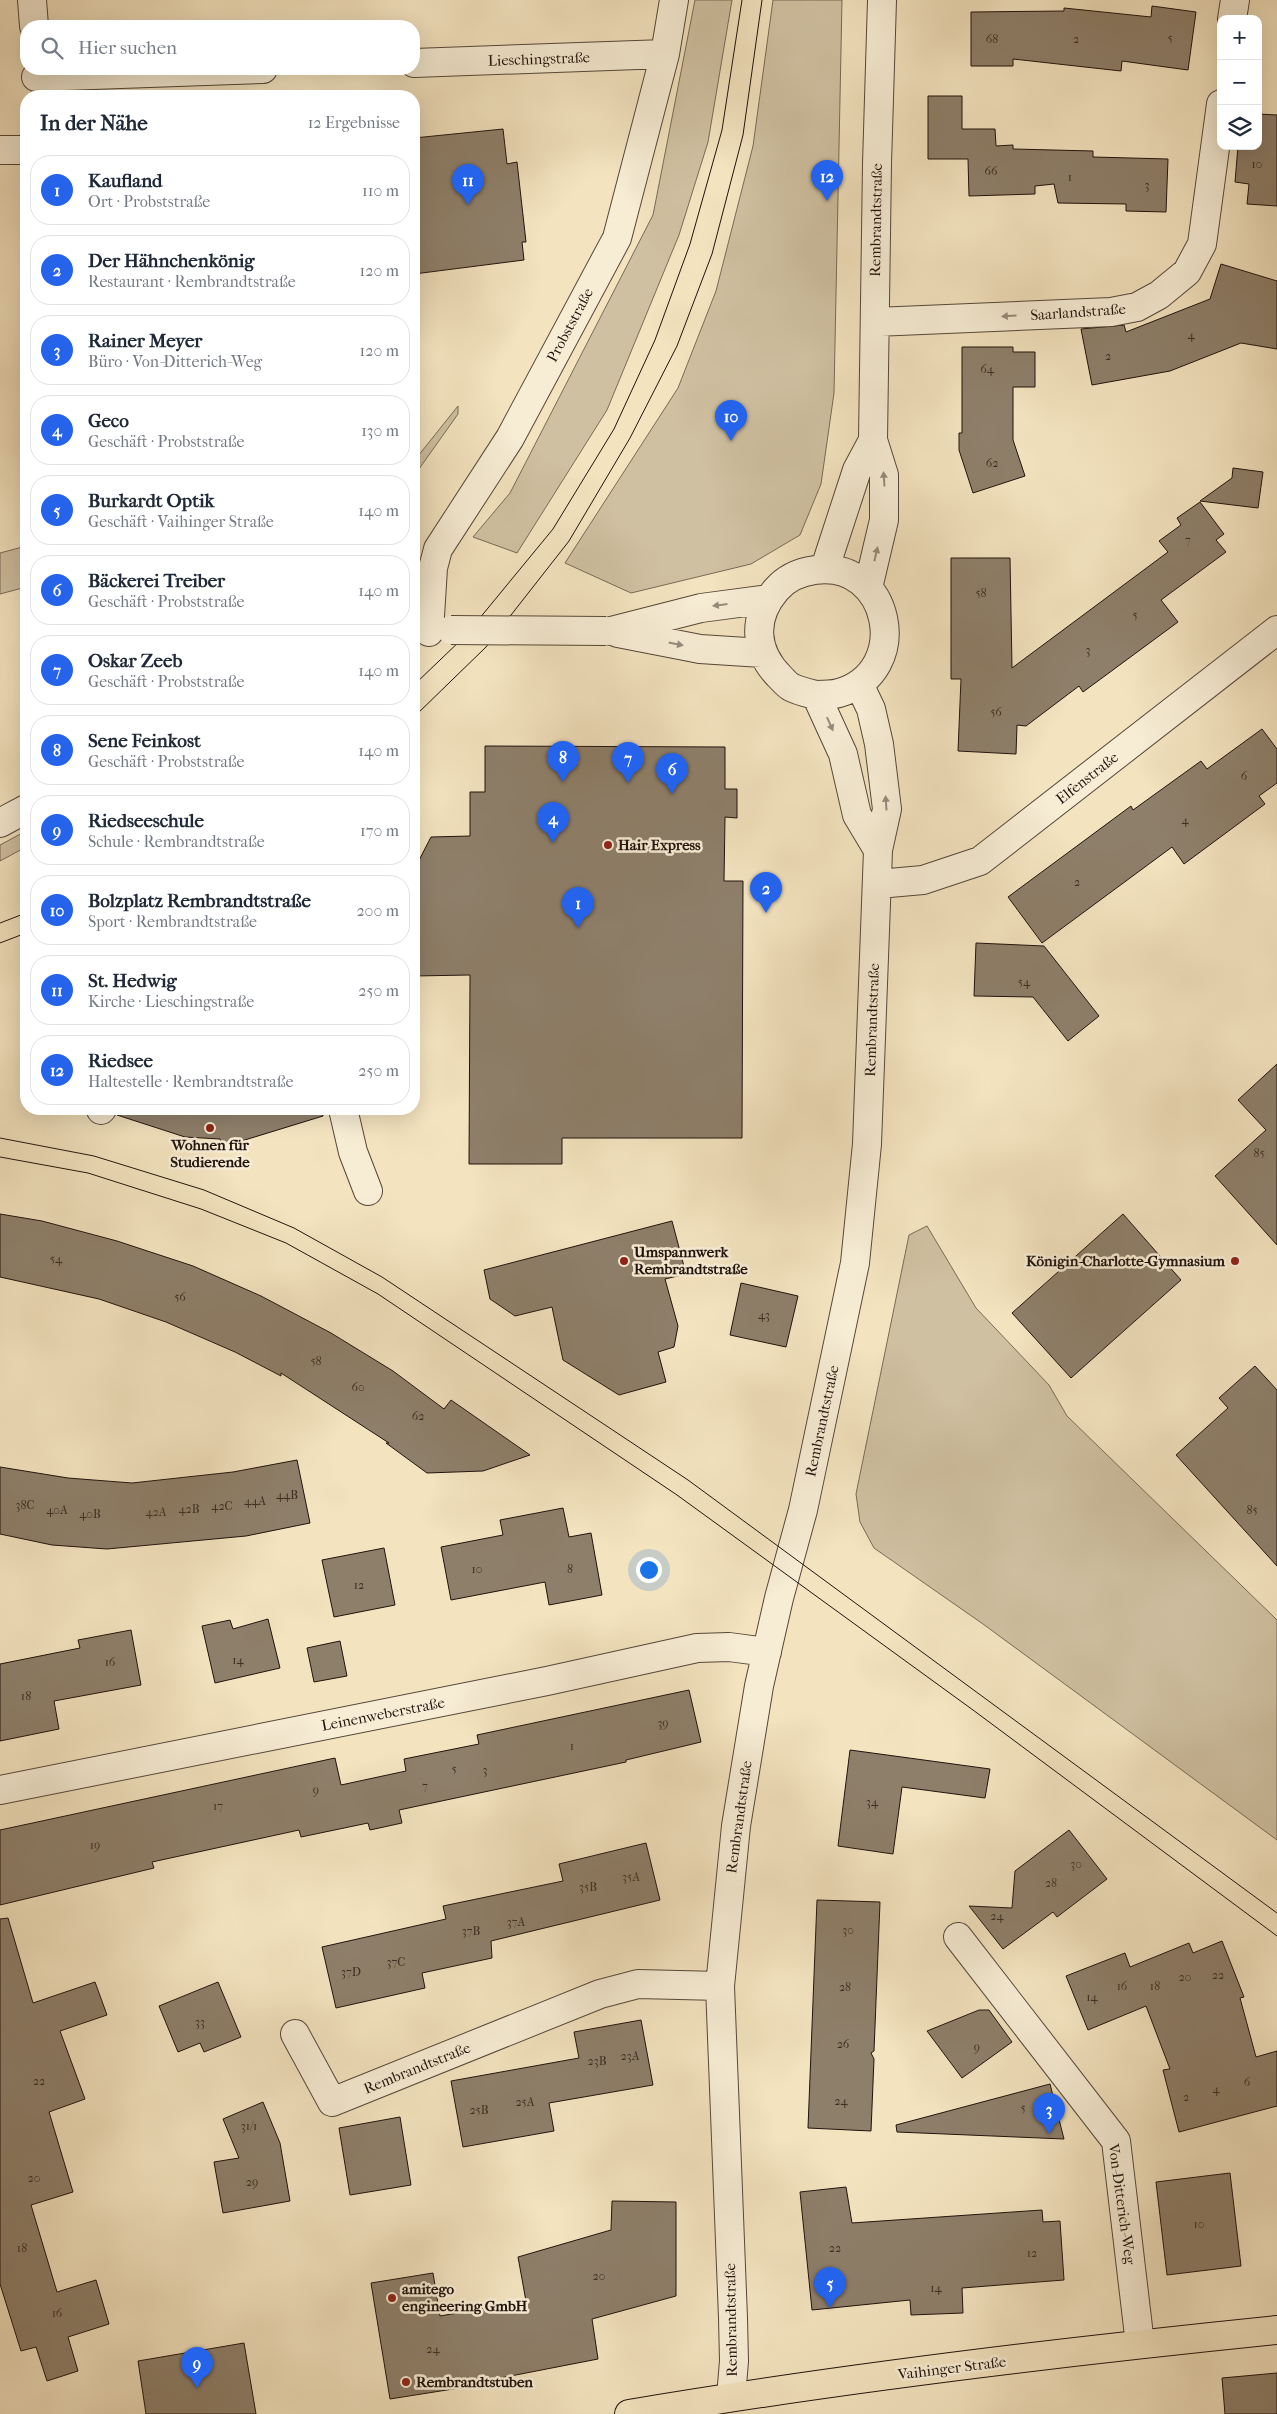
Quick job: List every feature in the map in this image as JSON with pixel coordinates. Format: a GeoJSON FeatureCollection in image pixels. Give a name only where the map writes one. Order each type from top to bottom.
{"type":"FeatureCollection","features":[{"type":"Feature","properties":{"kind":"main road","name":"Vaihinger Straße"},"geometry":{"type":"LineString","coordinates":[[628,2414],[730,2405],[1140,2344],[1277,2330]]}},
{"type":"Feature","properties":{"kind":"street"},"geometry":{"type":"LineString","coordinates":[[32,0],[34,20]]}},
{"type":"Feature","properties":{"kind":"street","name":"Probststraße"},"geometry":{"type":"LineString","coordinates":[[674,0],[664,54],[617,238],[510,438],[438,550],[433,568],[430,598],[431,632],[609,631],[700,649],[762,653]]}},
{"type":"Feature","properties":{"kind":"street","name":"Rembrandtstraße"},"geometry":{"type":"LineString","coordinates":[[868,588],[884,520],[884,475],[873,440],[882,0]]}},
{"type":"Feature","properties":{"kind":"street"},"geometry":{"type":"LineString","coordinates":[[1233,15],[1235,0]]}},
{"type":"Feature","properties":{"kind":"street","name":"Lieschingstraße"},"geometry":{"type":"LineString","coordinates":[[420,63],[664,54]]}},
{"type":"Feature","properties":{"kind":"street"},"geometry":{"type":"LineString","coordinates":[[36,81],[150,75]]}},
{"type":"Feature","properties":{"kind":"street","name":"Saarlandstraße"},"geometry":{"type":"LineString","coordinates":[[875,322],[1111,312],[1137,307],[1159,295],[1187,272],[1202,244],[1221,105]]}},
{"type":"Feature","properties":{"kind":"street"},"geometry":{"type":"LineString","coordinates":[[0,150],[20,150]]}},
{"type":"Feature","properties":{"kind":"street","name":"Rembrandtstraße"},"geometry":{"type":"LineString","coordinates":[[825,568],[857,470],[873,440]]}},
{"type":"Feature","properties":{"kind":"street"},"geometry":{"type":"LineString","coordinates":[[825,568],[847,573],[868,588],[878,600],[886,628],[881,656],[868,677],[860,684],[838,694],[816,695],[791,688],[768,665],[762,653],[759,636],[760,617],[768,599],[784,581],[802,571],[825,568]]}},
{"type":"Feature","properties":{"kind":"street","name":"Probststraße"},"geometry":{"type":"LineString","coordinates":[[609,631],[701,608],[768,599]]}},
{"type":"Feature","properties":{"kind":"street","name":"Elfenstraße"},"geometry":{"type":"LineString","coordinates":[[878,884],[923,880],[980,861],[1277,630]]}},
{"type":"Feature","properties":{"kind":"street","name":"Rembrandtstraße"},"geometry":{"type":"LineString","coordinates":[[730,2405],[734,2361],[733,2318],[720,1986],[736,1826],[767,1652],[803,1510],[855,1263],[867,1144],[878,850],[887,809],[879,744],[871,709],[860,684]]}},
{"type":"Feature","properties":{"kind":"street"},"geometry":{"type":"LineString","coordinates":[[816,695],[843,754],[857,816],[878,850]]}},
{"type":"Feature","properties":{"kind":"street"},"geometry":{"type":"LineString","coordinates":[[0,823],[20,812]]}},
{"type":"Feature","properties":{"kind":"street"},"geometry":{"type":"LineString","coordinates":[[344,1115],[353,1152],[368,1191]]}},
{"type":"Feature","properties":{"kind":"street","name":"Leinenweberstraße"},"geometry":{"type":"LineString","coordinates":[[0,1790],[547,1681],[697,1648],[723,1647],[767,1652]]}},
{"type":"Feature","properties":{"kind":"street","name":"Von-Ditterich-Weg"},"geometry":{"type":"LineString","coordinates":[[958,1937],[1116,2141],[1140,2344]]}},
{"type":"Feature","properties":{"kind":"street","name":"Rembrandtstraße"},"geometry":{"type":"LineString","coordinates":[[295,2034],[332,2102],[600,1994],[638,1984],[720,1986]]}},
{"type":"Feature","properties":{"kind":"shaded area"},"geometry":{"type":"Polygon","coordinates":[[[695,0],[732,0],[708,142],[679,235],[607,410],[517,553],[473,537],[510,493],[653,215],[695,0]]]}},
{"type":"Feature","properties":{"kind":"shaded area"},"geometry":{"type":"Polygon","coordinates":[[[773,0],[842,0],[834,393],[821,484],[800,535],[751,564],[631,593],[565,563],[678,388],[716,291],[753,146],[773,0]]]}},
{"type":"Feature","properties":{"kind":"shaded area"},"geometry":{"type":"Polygon","coordinates":[[[458,406],[458,414],[420,468],[420,454],[458,406]]]}},
{"type":"Feature","properties":{"kind":"shaded area"},"geometry":{"type":"Polygon","coordinates":[[[20,548],[20,589],[0,594],[0,553],[20,548]]]}},
{"type":"Feature","properties":{"kind":"shaded area"},"geometry":{"type":"Polygon","coordinates":[[[20,834],[20,850],[0,861],[0,845],[20,834]]]}},
{"type":"Feature","properties":{"kind":"shaded area"},"geometry":{"type":"Polygon","coordinates":[[[927,1226],[976,1308],[1049,1385],[1067,1416],[1277,1620],[1277,1840],[983,1624],[874,1548],[860,1522],[856,1494],[909,1235],[927,1226]]]}},
{"type":"Feature","properties":{"kind":"building"},"geometry":{"type":"Polygon","coordinates":[[[1152,6],[1196,12],[1188,70],[1122,61],[1121,71],[1013,59],[1013,66],[971,66],[971,12],[1064,11],[1064,8],[1151,17],[1152,6]]]}},
{"type":"Feature","properties":{"kind":"building"},"geometry":{"type":"Polygon","coordinates":[[[928,96],[962,96],[962,129],[995,129],[996,146],[1013,145],[1013,149],[1093,151],[1093,157],[1168,159],[1166,212],[1126,211],[1126,204],[1058,203],[1054,184],[1035,186],[1035,194],[969,196],[968,159],[928,159],[928,96]]]}},
{"type":"Feature","properties":{"kind":"building"},"geometry":{"type":"Polygon","coordinates":[[[1262,114],[1277,115],[1277,206],[1247,204],[1249,184],[1235,182],[1238,150],[1262,150],[1262,114]]]}},
{"type":"Feature","properties":{"kind":"building"},"geometry":{"type":"Polygon","coordinates":[[[503,129],[507,164],[517,162],[526,242],[522,242],[524,260],[420,273],[420,137],[503,129]]]}},
{"type":"Feature","properties":{"kind":"building"},"geometry":{"type":"Polygon","coordinates":[[[1221,264],[1277,281],[1277,349],[1241,343],[1170,371],[1092,385],[1081,329],[1124,325],[1126,332],[1210,299],[1221,264]]]}},
{"type":"Feature","properties":{"kind":"building"},"geometry":{"type":"Polygon","coordinates":[[[962,347],[1013,347],[1013,352],[1035,352],[1035,387],[1013,387],[1013,440],[1025,476],[973,493],[959,450],[959,433],[962,433],[962,347]]]}},
{"type":"Feature","properties":{"kind":"building"},"geometry":{"type":"Polygon","coordinates":[[[1233,468],[1263,472],[1258,508],[1200,501],[1232,478],[1233,468]]]}},
{"type":"Feature","properties":{"kind":"building"},"geometry":{"type":"Polygon","coordinates":[[[1200,502],[1224,534],[1216,540],[1226,552],[1161,600],[1178,622],[1083,692],[1079,686],[1026,726],[1017,725],[1016,754],[958,751],[961,679],[951,679],[951,558],[1010,558],[1012,668],[1168,552],[1159,541],[1181,525],[1177,518],[1200,502]]]}},
{"type":"Feature","properties":{"kind":"building"},"geometry":{"type":"Polygon","coordinates":[[[1262,729],[1277,749],[1277,783],[1259,796],[1265,804],[1184,864],[1172,847],[1042,943],[1008,897],[1131,806],[1133,810],[1201,761],[1207,769],[1262,729]]]}},
{"type":"Feature","properties":{"kind":"building"},"geometry":{"type":"Polygon","coordinates":[[[485,746],[725,747],[725,789],[737,789],[737,818],[725,817],[724,881],[743,881],[742,1138],[562,1138],[562,1164],[469,1164],[470,975],[420,976],[420,858],[431,837],[470,836],[470,792],[485,792],[485,746]]]}},
{"type":"Feature","properties":{"kind":"building"},"geometry":{"type":"Polygon","coordinates":[[[976,943],[1044,946],[1099,1016],[1068,1041],[1033,997],[974,996],[976,943]]]}},
{"type":"Feature","properties":{"kind":"building"},"geometry":{"type":"Polygon","coordinates":[[[1277,1064],[1277,1245],[1215,1176],[1266,1130],[1238,1100],[1277,1064]]]}},
{"type":"Feature","properties":{"kind":"building","name":"Wohnen für Studierende"},"geometry":{"type":"Polygon","coordinates":[[[117,1115],[323,1115],[222,1147],[220,1139],[185,1137],[117,1115]]]}},
{"type":"Feature","properties":{"kind":"building"},"geometry":{"type":"Polygon","coordinates":[[[0,1214],[42,1221],[117,1241],[193,1266],[261,1296],[331,1333],[393,1371],[444,1409],[451,1400],[530,1455],[483,1471],[427,1473],[386,1443],[389,1443],[281,1373],[281,1376],[235,1352],[166,1322],[99,1299],[0,1277],[0,1214]]]}},
{"type":"Feature","properties":{"kind":"building"},"geometry":{"type":"Polygon","coordinates":[[[1123,1214],[1181,1280],[1071,1378],[1012,1313],[1123,1214]]]}},
{"type":"Feature","properties":{"kind":"building"},"geometry":{"type":"Polygon","coordinates":[[[672,1221],[686,1274],[665,1279],[678,1326],[674,1347],[658,1352],[666,1382],[619,1395],[563,1360],[552,1307],[515,1316],[490,1299],[484,1270],[672,1221]]]}},
{"type":"Feature","properties":{"kind":"building"},"geometry":{"type":"Polygon","coordinates":[[[741,1283],[798,1296],[786,1347],[730,1335],[741,1283]]]}},
{"type":"Feature","properties":{"kind":"building"},"geometry":{"type":"Polygon","coordinates":[[[1255,1366],[1277,1390],[1277,1566],[1176,1455],[1228,1408],[1219,1398],[1255,1366]]]}},
{"type":"Feature","properties":{"kind":"building"},"geometry":{"type":"Polygon","coordinates":[[[297,1460],[310,1523],[246,1536],[107,1549],[52,1545],[0,1534],[0,1467],[68,1478],[132,1483],[233,1472],[297,1460]]]}},
{"type":"Feature","properties":{"kind":"building"},"geometry":{"type":"Polygon","coordinates":[[[563,1508],[569,1537],[591,1533],[602,1595],[549,1605],[545,1582],[451,1600],[441,1547],[503,1535],[500,1520],[563,1508]]]}},
{"type":"Feature","properties":{"kind":"building"},"geometry":{"type":"Polygon","coordinates":[[[384,1548],[395,1605],[334,1617],[322,1560],[384,1548]]]}},
{"type":"Feature","properties":{"kind":"building"},"geometry":{"type":"Polygon","coordinates":[[[268,1619],[280,1668],[215,1683],[202,1626],[230,1620],[233,1629],[268,1619]]]}},
{"type":"Feature","properties":{"kind":"building"},"geometry":{"type":"Polygon","coordinates":[[[131,1630],[141,1685],[54,1701],[59,1729],[0,1741],[0,1664],[80,1648],[78,1640],[131,1630]]]}},
{"type":"Feature","properties":{"kind":"building"},"geometry":{"type":"Polygon","coordinates":[[[340,1641],[347,1676],[314,1682],[307,1648],[340,1641]]]}},
{"type":"Feature","properties":{"kind":"building"},"geometry":{"type":"Polygon","coordinates":[[[689,1690],[701,1742],[626,1760],[626,1762],[399,1810],[402,1823],[370,1830],[368,1823],[301,1837],[299,1830],[152,1862],[154,1868],[0,1905],[0,1830],[335,1758],[341,1785],[406,1771],[404,1759],[479,1744],[477,1735],[689,1690]]]}},
{"type":"Feature","properties":{"kind":"building"},"geometry":{"type":"Polygon","coordinates":[[[850,1750],[990,1769],[985,1798],[902,1787],[893,1854],[838,1846],[850,1750]]]}},
{"type":"Feature","properties":{"kind":"building"},"geometry":{"type":"Polygon","coordinates":[[[1069,1830],[1107,1879],[1057,1917],[1053,1912],[1003,1949],[969,1906],[1012,1908],[1015,1871],[1069,1830]]]}},
{"type":"Feature","properties":{"kind":"building"},"geometry":{"type":"Polygon","coordinates":[[[646,1843],[660,1900],[491,1941],[492,1958],[422,1973],[425,1988],[336,2008],[322,1947],[446,1919],[443,1906],[563,1881],[559,1864],[646,1843]]]}},
{"type":"Feature","properties":{"kind":"building"},"geometry":{"type":"Polygon","coordinates":[[[817,1900],[880,1902],[874,2051],[871,2053],[874,2059],[871,2131],[808,2128],[817,1900]]]}},
{"type":"Feature","properties":{"kind":"building"},"geometry":{"type":"Polygon","coordinates":[[[8,1918],[33,2003],[95,1982],[107,2015],[60,2031],[85,2099],[49,2112],[73,2192],[31,2205],[57,2292],[96,2280],[109,2324],[68,2337],[78,2371],[47,2381],[36,2347],[21,2351],[0,2284],[0,1919],[8,1918]]]}},
{"type":"Feature","properties":{"kind":"building"},"geometry":{"type":"Polygon","coordinates":[[[1222,1941],[1244,1997],[1240,1998],[1256,2057],[1277,2051],[1277,2106],[1179,2132],[1163,2070],[1170,2069],[1146,2006],[1088,2030],[1066,1976],[1125,1953],[1130,1967],[1189,1943],[1193,1953],[1222,1941]]]}},
{"type":"Feature","properties":{"kind":"building"},"geometry":{"type":"Polygon","coordinates":[[[218,1982],[241,2037],[204,2052],[200,2043],[178,2052],[159,2006],[218,1982]]]}},
{"type":"Feature","properties":{"kind":"building"},"geometry":{"type":"Polygon","coordinates":[[[979,2010],[989,2010],[1012,2042],[962,2078],[927,2031],[979,2010]]]}},
{"type":"Feature","properties":{"kind":"building"},"geometry":{"type":"Polygon","coordinates":[[[641,2020],[653,2085],[549,2103],[554,2131],[463,2147],[451,2081],[579,2058],[574,2032],[641,2020]]]}},
{"type":"Feature","properties":{"kind":"building"},"geometry":{"type":"Polygon","coordinates":[[[1050,2084],[1064,2139],[897,2132],[896,2125],[1050,2084]]]}},
{"type":"Feature","properties":{"kind":"building"},"geometry":{"type":"Polygon","coordinates":[[[263,2102],[280,2143],[290,2201],[223,2213],[214,2162],[239,2158],[223,2119],[263,2102]]]}},
{"type":"Feature","properties":{"kind":"building"},"geometry":{"type":"Polygon","coordinates":[[[400,2117],[411,2185],[350,2195],[339,2128],[400,2117]]]}},
{"type":"Feature","properties":{"kind":"building"},"geometry":{"type":"Polygon","coordinates":[[[1230,2173],[1241,2266],[1167,2275],[1156,2182],[1230,2173]]]}},
{"type":"Feature","properties":{"kind":"building"},"geometry":{"type":"Polygon","coordinates":[[[846,2187],[852,2223],[1042,2210],[1043,2222],[1060,2221],[1064,2280],[962,2288],[963,2313],[911,2315],[910,2300],[812,2310],[800,2192],[846,2187]]]}},
{"type":"Feature","properties":{"kind":"building"},"geometry":{"type":"Polygon","coordinates":[[[612,2201],[676,2202],[676,2296],[592,2319],[598,2359],[490,2380],[491,2383],[390,2399],[371,2283],[433,2273],[440,2316],[526,2301],[518,2257],[611,2230],[612,2201]]]}},
{"type":"Feature","properties":{"kind":"building"},"geometry":{"type":"Polygon","coordinates":[[[244,2343],[256,2414],[146,2414],[138,2361],[244,2343]]]}},
{"type":"Feature","properties":{"kind":"building"},"geometry":{"type":"Polygon","coordinates":[[[1277,2373],[1277,2414],[1225,2414],[1222,2378],[1277,2373]]]}},
{"type":"Feature","properties":{"kind":"tram line"},"geometry":{"type":"LineString","coordinates":[[420,679],[465,636],[553,529],[614,429],[655,340],[690,244],[722,130],[742,0]]}},
{"type":"Feature","properties":{"kind":"tram line"},"geometry":{"type":"LineString","coordinates":[[420,711],[486,647],[569,541],[630,438],[677,346],[712,254],[743,135],[762,0]]}},
{"type":"Feature","properties":{"kind":"tram line"},"geometry":{"type":"LineString","coordinates":[[0,923],[20,915]]}},
{"type":"Feature","properties":{"kind":"tram line"},"geometry":{"type":"LineString","coordinates":[[0,943],[20,935]]}},
{"type":"Feature","properties":{"kind":"tram line"},"geometry":{"type":"LineString","coordinates":[[0,1138],[94,1156],[204,1190],[294,1228],[382,1277],[688,1480],[1277,1913]]}},
{"type":"Feature","properties":{"kind":"tram line"},"geometry":{"type":"LineString","coordinates":[[0,1157],[88,1173],[201,1209],[286,1243],[378,1294],[677,1495],[973,1710],[1277,1936]]}},
{"type":"Feature","properties":{"kind":"place","name":"Riedsee"},"geometry":{"type":"Point","coordinates":[827,201]}},
{"type":"Feature","properties":{"kind":"place","name":"St. Hedwig"},"geometry":{"type":"Point","coordinates":[468,205]}},
{"type":"Feature","properties":{"kind":"place","name":"Bolzplatz Rembrandtstraße"},"geometry":{"type":"Point","coordinates":[731,441]}},
{"type":"Feature","properties":{"kind":"place","name":"Sene Feinkost"},"geometry":{"type":"Point","coordinates":[563,782]}},
{"type":"Feature","properties":{"kind":"place","name":"Oskar Zeeb"},"geometry":{"type":"Point","coordinates":[628,783]}},
{"type":"Feature","properties":{"kind":"place","name":"Bäckerei Treiber"},"geometry":{"type":"Point","coordinates":[672,794]}},
{"type":"Feature","properties":{"kind":"place","name":"Geco"},"geometry":{"type":"Point","coordinates":[553,843]}},
{"type":"Feature","properties":{"kind":"place","name":"Hair Express"},"geometry":{"type":"Point","coordinates":[608,845]}},
{"type":"Feature","properties":{"kind":"place","name":"Der Hähnchenkönig"},"geometry":{"type":"Point","coordinates":[766,913]}},
{"type":"Feature","properties":{"kind":"place","name":"Kaufland"},"geometry":{"type":"Point","coordinates":[578,928]}},
{"type":"Feature","properties":{"kind":"place","name":"Wohnen für Studierende"},"geometry":{"type":"Point","coordinates":[210,1128]}},
{"type":"Feature","properties":{"kind":"place","name":"Umspannwerk Rembrandtstraße"},"geometry":{"type":"Point","coordinates":[624,1261]}},
{"type":"Feature","properties":{"kind":"place","name":"Königin-Charlotte-Gymnasium"},"geometry":{"type":"Point","coordinates":[1235,1261]}},
{"type":"Feature","properties":{"kind":"place","name":"Rainer Meyer"},"geometry":{"type":"Point","coordinates":[1049,2134]}},
{"type":"Feature","properties":{"kind":"place","name":"amitego engineering GmbH"},"geometry":{"type":"Point","coordinates":[392,2298]}},
{"type":"Feature","properties":{"kind":"place","name":"Burkardt Optik"},"geometry":{"type":"Point","coordinates":[830,2308]}},
{"type":"Feature","properties":{"kind":"place","name":"Rembrandtstuben"},"geometry":{"type":"Point","coordinates":[406,2382]}},
{"type":"Feature","properties":{"kind":"place","name":"Riedseeschule"},"geometry":{"type":"Point","coordinates":[197,2388]}}]}
